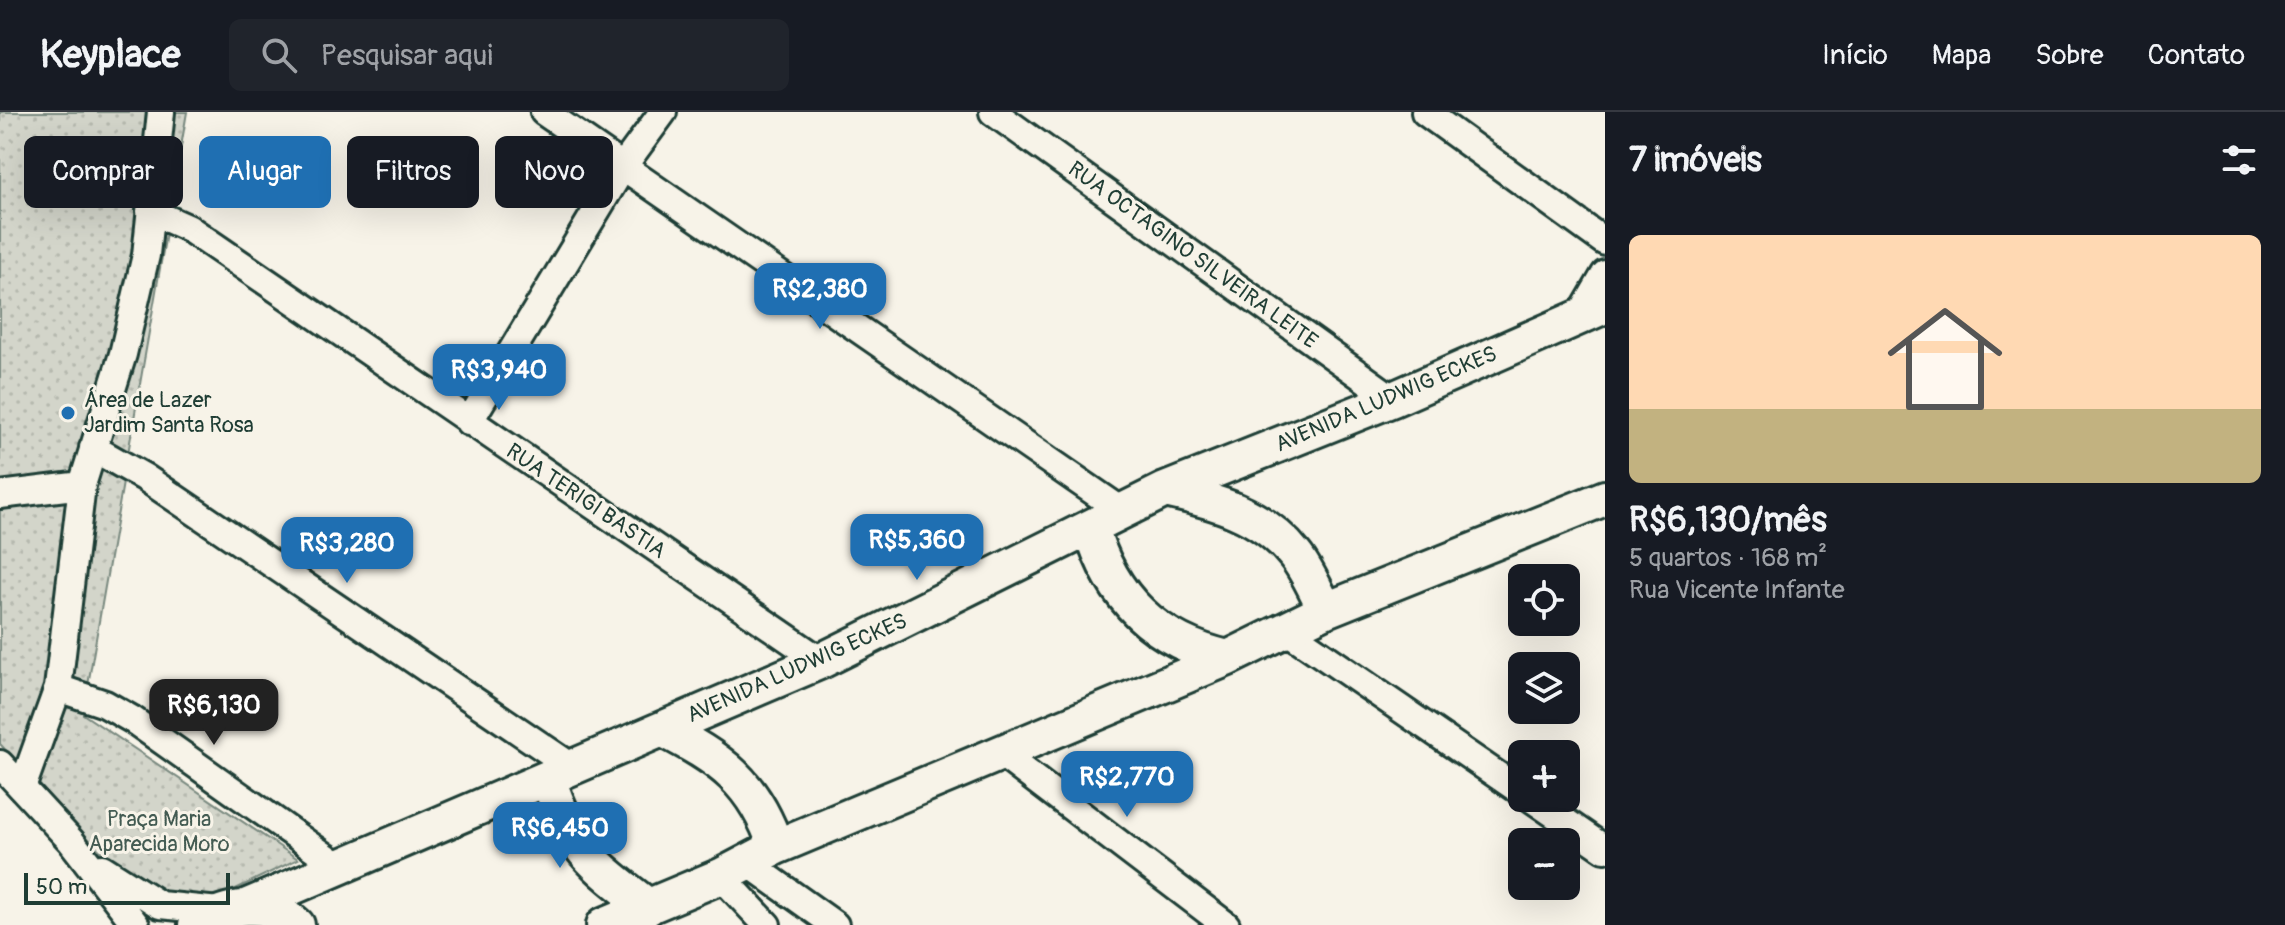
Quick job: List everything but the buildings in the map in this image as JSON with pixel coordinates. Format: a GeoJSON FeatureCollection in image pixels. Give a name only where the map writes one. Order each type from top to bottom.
{"type":"FeatureCollection","features":[{"type":"Feature","properties":{"kind":"main road","name":"AVENIDA LUDWIG ECKES"},"geometry":{"type":"LineString","coordinates":[[221,914],[821,661],[1165,490],[1393,399],[1593,310]]}},
{"type":"Feature","properties":{"kind":"main road"},"geometry":{"type":"LineString","coordinates":[[1165,490],[1224,503],[1276,534],[1297,557],[1326,610]]}},
{"type":"Feature","properties":{"kind":"main road"},"geometry":{"type":"LineString","coordinates":[[604,925],[999,752],[1228,658],[1326,610],[1599,508]]}},
{"type":"Feature","properties":{"kind":"main road"},"geometry":{"type":"LineString","coordinates":[[1091,527],[1098,551],[1122,596],[1158,631],[1204,653],[1228,658]]}},
{"type":"Feature","properties":{"kind":"main road"},"geometry":{"type":"LineString","coordinates":[[662,729],[711,754],[745,787],[765,816],[748,862]]}},
{"type":"Feature","properties":{"kind":"main road"},"geometry":{"type":"LineString","coordinates":[[560,772],[560,813],[577,846],[649,907]]}},
{"type":"Feature","properties":{"kind":"main road"},"geometry":{"type":"LineString","coordinates":[[221,914],[275,911],[297,925]]}},
{"type":"Feature","properties":{"kind":"street"},"geometry":{"type":"LineString","coordinates":[[22,788],[58,688],[82,485],[123,354],[146,255],[161,112]]}},
{"type":"Feature","properties":{"kind":"street"},"geometry":{"type":"LineString","coordinates":[[544,112],[1122,511]]}},
{"type":"Feature","properties":{"kind":"street"},"geometry":{"type":"LineString","coordinates":[[469,422],[624,165],[663,112]]}},
{"type":"Feature","properties":{"kind":"street","name":"RUA OCTAGINO SILVEIRA LEITE"},"geometry":{"type":"LineString","coordinates":[[993,112],[1393,399]]}},
{"type":"Feature","properties":{"kind":"street"},"geometry":{"type":"LineString","coordinates":[[1425,112],[1605,242]]}},
{"type":"Feature","properties":{"kind":"street","name":"RUA TERIGI BASTIA"},"geometry":{"type":"LineString","coordinates":[[150,211],[188,228],[821,661]]}},
{"type":"Feature","properties":{"kind":"street"},"geometry":{"type":"LineString","coordinates":[[1593,310],[1605,274]]}},
{"type":"Feature","properties":{"kind":"street"},"geometry":{"type":"LineString","coordinates":[[93,448],[144,477],[560,772]]}},
{"type":"Feature","properties":{"kind":"street"},"geometry":{"type":"LineString","coordinates":[[0,495],[82,485]]}},
{"type":"Feature","properties":{"kind":"street"},"geometry":{"type":"LineString","coordinates":[[1286,630],[1508,782]]}},
{"type":"Feature","properties":{"kind":"street"},"geometry":{"type":"LineString","coordinates":[[58,688],[105,704],[133,720],[339,866]]}},
{"type":"Feature","properties":{"kind":"street"},"geometry":{"type":"LineString","coordinates":[[999,752],[1226,925]]}},
{"type":"Feature","properties":{"kind":"street"},"geometry":{"type":"LineString","coordinates":[[0,764],[71,841],[136,925]]}},
{"type":"Feature","properties":{"kind":"street"},"geometry":{"type":"LineString","coordinates":[[1551,812],[1605,849]]}},
{"type":"Feature","properties":{"kind":"street"},"geometry":{"type":"LineString","coordinates":[[71,841],[112,876],[160,905],[221,914]]}},
{"type":"Feature","properties":{"kind":"street"},"geometry":{"type":"LineString","coordinates":[[748,862],[767,925]]}},
{"type":"Feature","properties":{"kind":"street"},"geometry":{"type":"LineString","coordinates":[[748,862],[835,925]]}},
{"type":"Feature","properties":{"kind":"green space","name":"Área de Lazer Jardim Santa Rosa"},"geometry":{"type":"Polygon","coordinates":[[[0,112],[187,112],[183,136],[24,136],[24,208],[170,208],[83,714],[298,859],[194,909],[124,877],[0,744],[0,112]]]}},
{"type":"Feature","properties":{"kind":"place","name":"Área de Lazer Jardim Santa Rosa"},"geometry":{"type":"Point","coordinates":[68,413]}},
{"type":"Feature","properties":{"kind":"park label","name":"Praça Maria Aparecida Moro"},"geometry":{"type":"Point","coordinates":[159,832]}}]}
